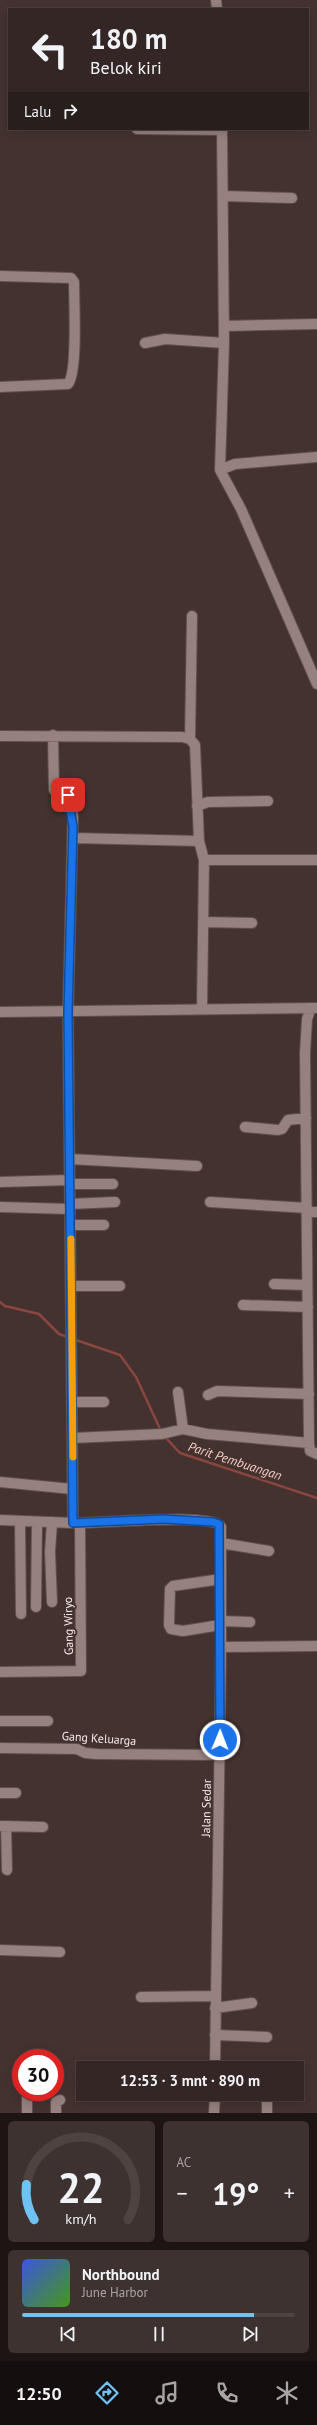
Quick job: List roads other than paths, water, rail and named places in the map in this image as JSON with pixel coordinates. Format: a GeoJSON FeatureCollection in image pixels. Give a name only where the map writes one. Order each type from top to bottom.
{"type":"FeatureCollection","features":[{"type":"Feature","properties":{"kind":"street"},"geometry":{"type":"LineString","coordinates":[[222,130],[224,196],[224,343],[220,470],[241,509],[317,684]]}},
{"type":"Feature","properties":{"kind":"street"},"geometry":{"type":"LineString","coordinates":[[224,196],[292,198]]}},
{"type":"Feature","properties":{"kind":"street"},"geometry":{"type":"LineString","coordinates":[[0,276],[72,278],[74,282],[74,334],[72,376],[68,384],[0,387]]}},
{"type":"Feature","properties":{"kind":"street"},"geometry":{"type":"LineString","coordinates":[[224,326],[317,324]]}},
{"type":"Feature","properties":{"kind":"street"},"geometry":{"type":"LineString","coordinates":[[146,343],[165,339],[178,339],[224,343]]}},
{"type":"Feature","properties":{"kind":"street"},"geometry":{"type":"LineString","coordinates":[[220,470],[235,464],[317,457]]}},
{"type":"Feature","properties":{"kind":"street"},"geometry":{"type":"LineString","coordinates":[[192,616],[190,739],[195,745],[199,841],[204,860],[202,1008]]}},
{"type":"Feature","properties":{"kind":"street"},"geometry":{"type":"LineString","coordinates":[[0,736],[53,735],[190,739]]}},
{"type":"Feature","properties":{"kind":"street"},"geometry":{"type":"LineString","coordinates":[[0,1520],[20,1522],[77,1523],[72,1489],[73,1438],[68,1013],[73,816],[68,795],[59,794],[54,790],[53,735]]}},
{"type":"Feature","properties":{"kind":"street"},"geometry":{"type":"LineString","coordinates":[[197,806],[208,802],[268,801]]}},
{"type":"Feature","properties":{"kind":"street"},"geometry":{"type":"LineString","coordinates":[[73,838],[199,841]]}},
{"type":"Feature","properties":{"kind":"street"},"geometry":{"type":"LineString","coordinates":[[204,860],[317,860]]}},
{"type":"Feature","properties":{"kind":"street"},"geometry":{"type":"LineString","coordinates":[[204,922],[252,923]]}},
{"type":"Feature","properties":{"kind":"street"},"geometry":{"type":"LineString","coordinates":[[0,1012],[68,1013],[202,1008],[314,1008]]}},
{"type":"Feature","properties":{"kind":"street"},"geometry":{"type":"LineString","coordinates":[[314,1008],[307,1019],[306,1118],[312,1255],[308,1307],[313,1372],[310,1394],[310,1451],[317,1454]]}},
{"type":"Feature","properties":{"kind":"street"},"geometry":{"type":"LineString","coordinates":[[245,1127],[278,1130],[282,1129],[288,1120],[306,1118]]}},
{"type":"Feature","properties":{"kind":"street"},"geometry":{"type":"LineString","coordinates":[[70,1159],[197,1166]]}},
{"type":"Feature","properties":{"kind":"street"},"geometry":{"type":"LineString","coordinates":[[0,1182],[70,1182],[113,1184]]}},
{"type":"Feature","properties":{"kind":"street"},"geometry":{"type":"LineString","coordinates":[[0,1207],[70,1206],[115,1202]]}},
{"type":"Feature","properties":{"kind":"street"},"geometry":{"type":"LineString","coordinates":[[210,1202],[310,1211]]}},
{"type":"Feature","properties":{"kind":"street"},"geometry":{"type":"LineString","coordinates":[[70,1225],[104,1225]]}},
{"type":"Feature","properties":{"kind":"street"},"geometry":{"type":"LineString","coordinates":[[274,1284],[310,1283]]}},
{"type":"Feature","properties":{"kind":"street"},"geometry":{"type":"LineString","coordinates":[[71,1286],[120,1286]]}},
{"type":"Feature","properties":{"kind":"street"},"geometry":{"type":"LineString","coordinates":[[243,1305],[308,1307]]}},
{"type":"Feature","properties":{"kind":"street"},"geometry":{"type":"LineString","coordinates":[[208,1395],[217,1391],[310,1394]]}},
{"type":"Feature","properties":{"kind":"street"},"geometry":{"type":"LineString","coordinates":[[178,1392],[178,1429]]}},
{"type":"Feature","properties":{"kind":"street"},"geometry":{"type":"LineString","coordinates":[[72,1402],[104,1402]]}},
{"type":"Feature","properties":{"kind":"street"},"geometry":{"type":"LineString","coordinates":[[73,1438],[162,1434],[178,1429],[207,1434],[310,1443]]}},
{"type":"Feature","properties":{"kind":"street"},"geometry":{"type":"LineString","coordinates":[[0,1482],[72,1489]]}},
{"type":"Feature","properties":{"kind":"street","name":"Jalan Sedar"},"geometry":{"type":"LineString","coordinates":[[77,1523],[164,1519],[213,1522],[219,1524],[221,1543],[221,1647],[215,2061]]}},
{"type":"Feature","properties":{"kind":"street"},"geometry":{"type":"LineString","coordinates":[[20,1522],[21,1614]]}},
{"type":"Feature","properties":{"kind":"street"},"geometry":{"type":"LineString","coordinates":[[36,1607],[37,1522]]}},
{"type":"Feature","properties":{"kind":"street"},"geometry":{"type":"LineString","coordinates":[[52,1522],[50,1552],[52,1602]]}},
{"type":"Feature","properties":{"kind":"street","name":"Gang Wiryo"},"geometry":{"type":"LineString","coordinates":[[0,1672],[81,1671],[77,1523]]}},
{"type":"Feature","properties":{"kind":"street"},"geometry":{"type":"LineString","coordinates":[[221,1543],[269,1551]]}},
{"type":"Feature","properties":{"kind":"street"},"geometry":{"type":"LineString","coordinates":[[221,1579],[173,1586],[170,1589],[169,1625],[171,1629],[183,1631],[221,1623],[250,1622]]}},
{"type":"Feature","properties":{"kind":"street"},"geometry":{"type":"LineString","coordinates":[[221,1647],[317,1646]]}},
{"type":"Feature","properties":{"kind":"street"},"geometry":{"type":"LineString","coordinates":[[0,1721],[48,1721]]}},
{"type":"Feature","properties":{"kind":"street","name":"Gang Keluarga"},"geometry":{"type":"LineString","coordinates":[[0,1748],[77,1749],[85,1753],[97,1754],[220,1755]]}},
{"type":"Feature","properties":{"kind":"street"},"geometry":{"type":"LineString","coordinates":[[0,1793],[16,1793]]}},
{"type":"Feature","properties":{"kind":"street"},"geometry":{"type":"LineString","coordinates":[[7,1870],[3,1826],[43,1827]]}},
{"type":"Feature","properties":{"kind":"street"},"geometry":{"type":"LineString","coordinates":[[0,1950],[60,1952]]}},
{"type":"Feature","properties":{"kind":"street"},"geometry":{"type":"LineString","coordinates":[[141,1997],[216,1996]]}},
{"type":"Feature","properties":{"kind":"street"},"geometry":{"type":"LineString","coordinates":[[215,2008],[252,2003]]}},
{"type":"Feature","properties":{"kind":"street"},"geometry":{"type":"LineString","coordinates":[[215,2035],[267,2037]]}},
{"type":"Feature","properties":{"kind":"street"},"geometry":{"type":"LineString","coordinates":[[27,2101],[27,2113]]}},
{"type":"Feature","properties":{"kind":"street"},"geometry":{"type":"LineString","coordinates":[[56,2113],[56,2102],[58,2101]]}},
{"type":"Feature","properties":{"kind":"street"},"geometry":{"type":"LineString","coordinates":[[214,2113],[215,2101]]}},
{"type":"Feature","properties":{"kind":"street"},"geometry":{"type":"LineString","coordinates":[[267,2113],[268,2101]]}},
{"type":"Feature","properties":{"kind":"waterway","name":"Parit Pembuangan"},"geometry":{"type":"LineString","coordinates":[[0,1302],[5,1306],[39,1314],[59,1334],[68,1337]]}},
{"type":"Feature","properties":{"kind":"waterway","name":"Parit Pembuangan"},"geometry":{"type":"LineString","coordinates":[[73,1339],[120,1355],[136,1377],[161,1431]]}},
{"type":"Feature","properties":{"kind":"waterway","name":"Parit Pembuangan"},"geometry":{"type":"LineString","coordinates":[[165,1437],[180,1453],[317,1498]]}}]}
